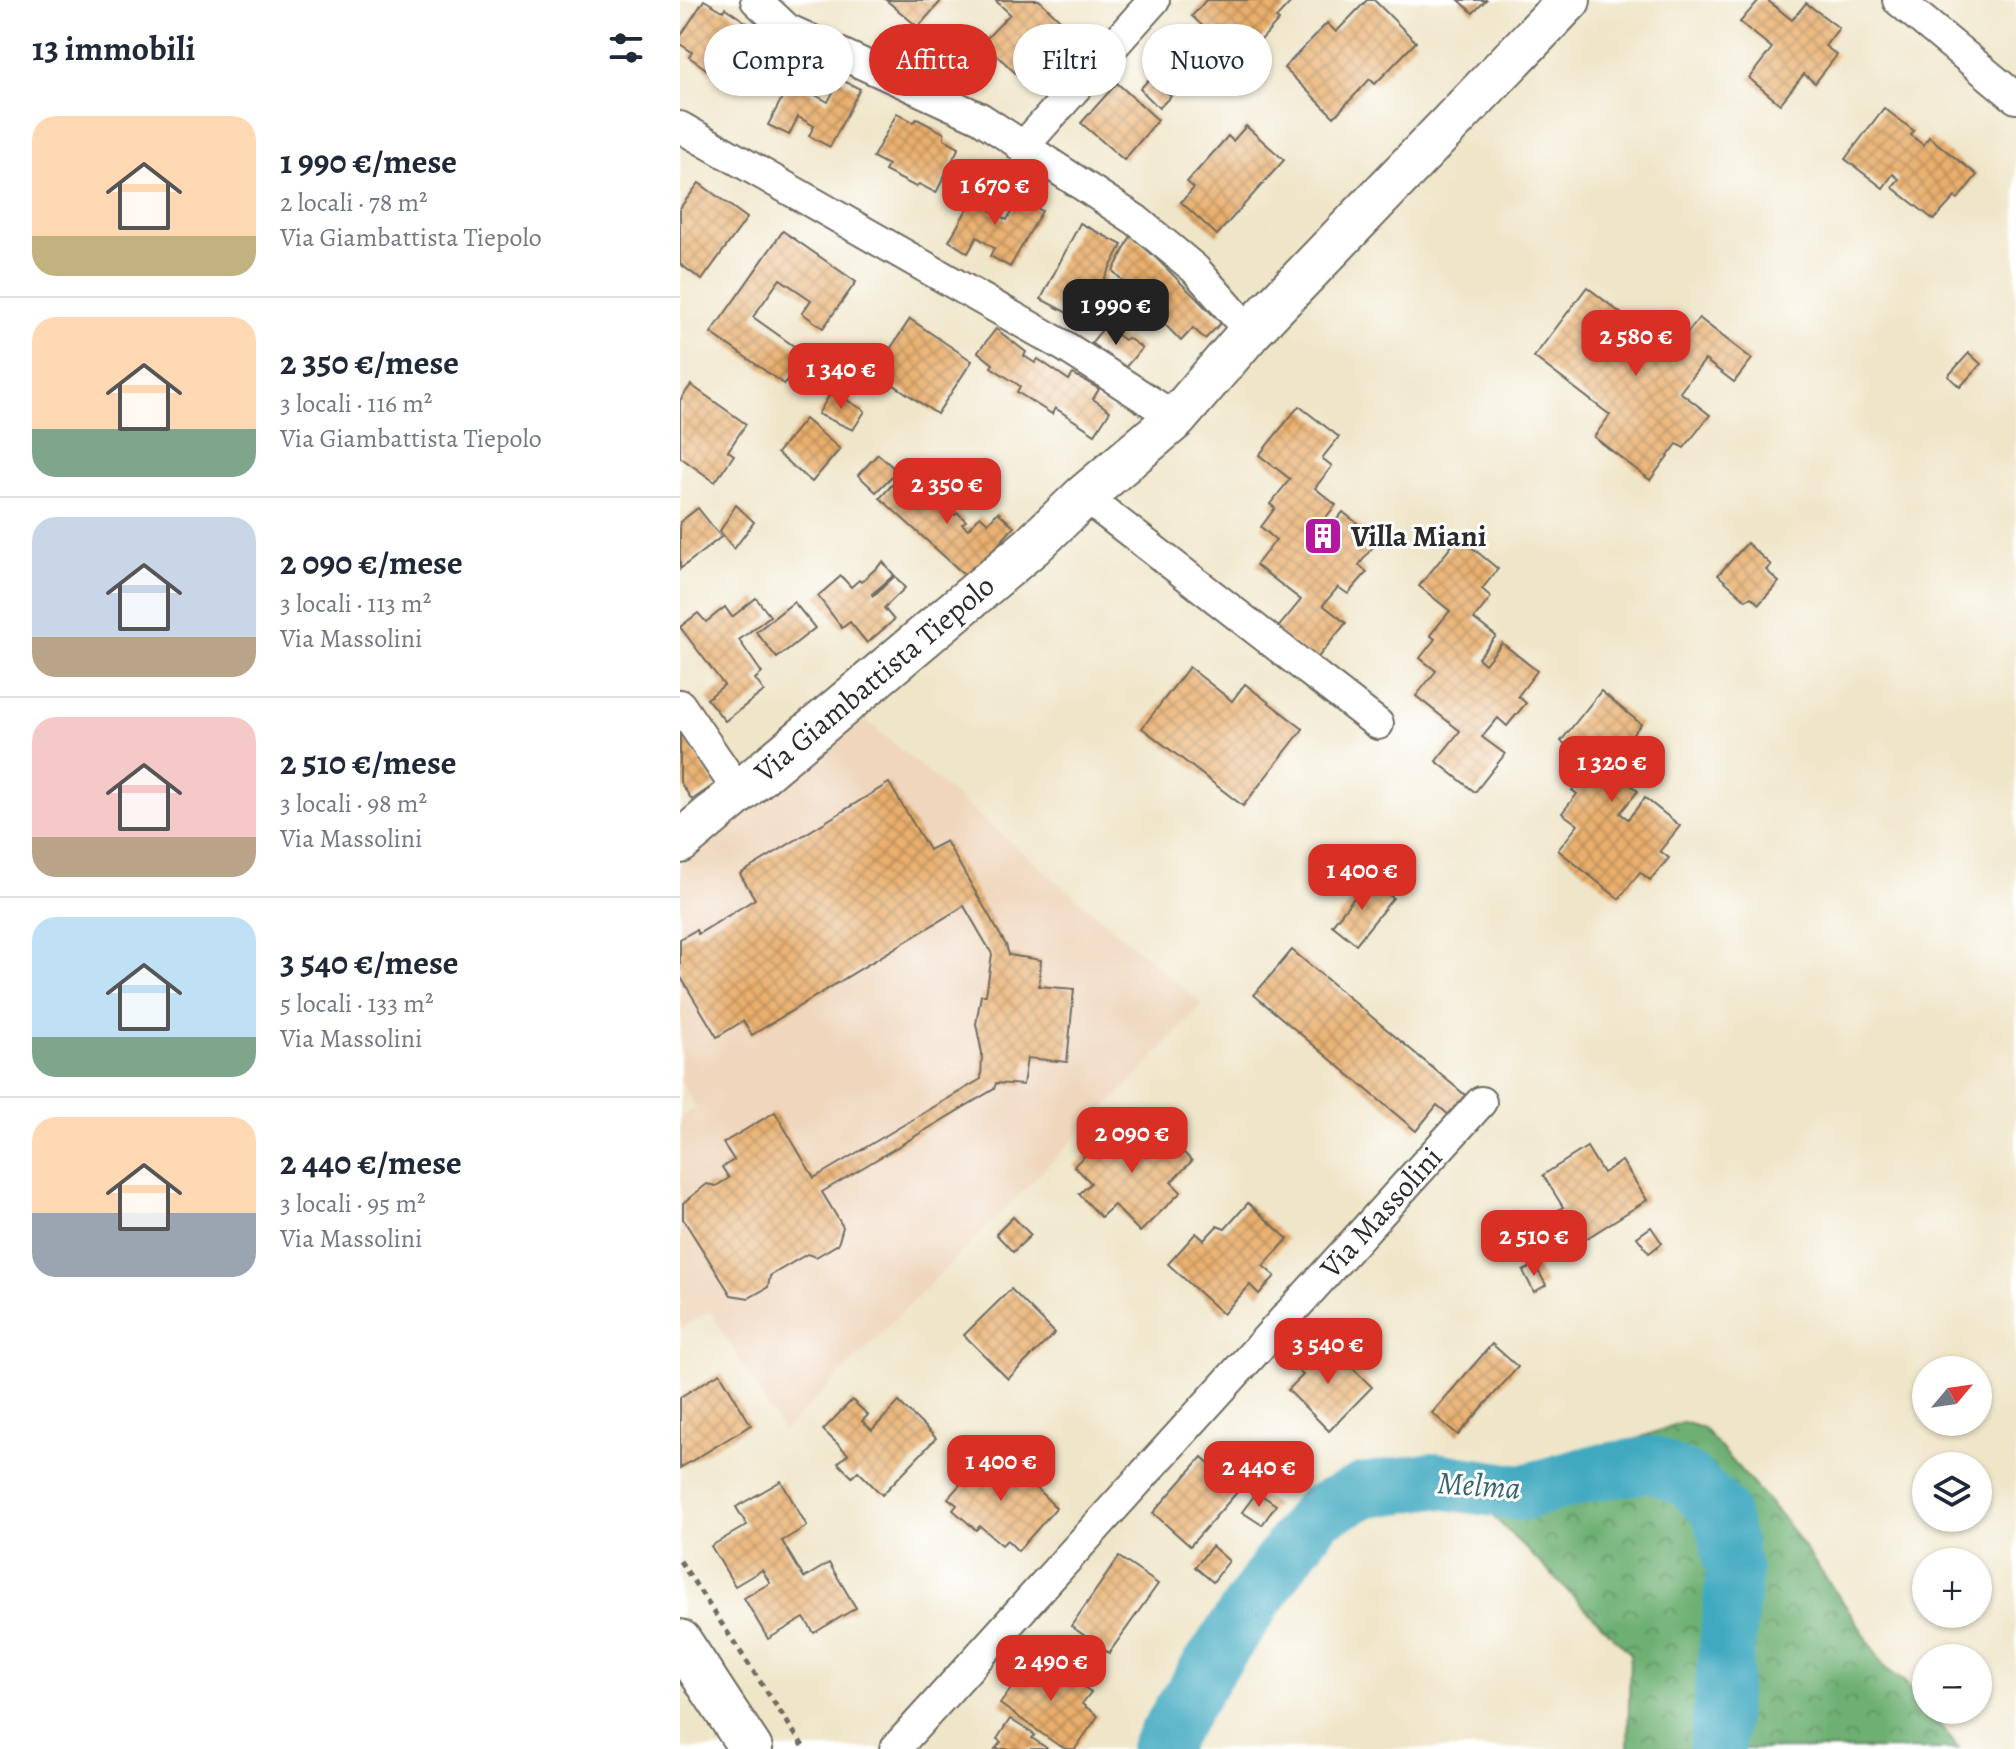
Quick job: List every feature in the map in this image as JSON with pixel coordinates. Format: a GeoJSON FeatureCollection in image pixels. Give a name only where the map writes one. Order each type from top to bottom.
{"type":"FeatureCollection","features":[{"type":"Feature","properties":{"kind":"street"},"geometry":{"type":"LineString","coordinates":[[756,0],[787,29],[980,118],[1136,220],[1195,269],[1250,332]]}},
{"type":"Feature","properties":{"kind":"street"},"geometry":{"type":"LineString","coordinates":[[1022,148],[1154,0]]}},
{"type":"Feature","properties":{"kind":"street","name":"Via Giambattista Tiepolo"},"geometry":{"type":"LineString","coordinates":[[680,842],[1032,546],[1084,496],[1176,418],[1250,332],[1569,0]]}},
{"type":"Feature","properties":{"kind":"street"},"geometry":{"type":"LineString","coordinates":[[1898,0],[2016,98]]}},
{"type":"Feature","properties":{"kind":"street"},"geometry":{"type":"LineString","coordinates":[[680,127],[1064,346],[1176,418]]}},
{"type":"Feature","properties":{"kind":"street"},"geometry":{"type":"LineString","coordinates":[[1084,496],[1378,724]]}},
{"type":"Feature","properties":{"kind":"street"},"geometry":{"type":"LineString","coordinates":[[680,705],[739,792]]}},
{"type":"Feature","properties":{"kind":"street","name":"Via Massolini"},"geometry":{"type":"LineString","coordinates":[[895,1749],[1481,1102]]}},
{"type":"Feature","properties":{"kind":"street"},"geometry":{"type":"LineString","coordinates":[[680,1641],[751,1749]]}},
{"type":"Feature","properties":{"kind":"path"},"geometry":{"type":"LineString","coordinates":[[680,1561],[805,1749]]}},
{"type":"Feature","properties":{"kind":"shaded area"},"geometry":{"type":"Polygon","coordinates":[[[862,717],[1202,1004],[1139,1074],[783,1432],[710,1311],[680,1328],[680,1117],[696,1108],[680,1081],[680,859],[862,717]]]}},
{"type":"Feature","properties":{"kind":"green space"},"geometry":{"type":"Polygon","coordinates":[[[1682,1422],[1703,1428],[1783,1518],[1852,1615],[1885,1668],[1912,1690],[1912,1724],[1939,1724],[1959,1749],[1628,1749],[1630,1653],[1446,1469],[1539,1481],[1583,1459],[1682,1422]]]}},
{"type":"Feature","properties":{"kind":"building"},"geometry":{"type":"Polygon","coordinates":[[[704,0],[723,11],[725,8],[749,24],[704,24],[704,68],[689,57],[692,52],[680,44],[680,37],[704,0]]]}},
{"type":"Feature","properties":{"kind":"building"},"geometry":{"type":"Polygon","coordinates":[[[886,0],[942,0],[921,24],[914,24],[886,0]]]}},
{"type":"Feature","properties":{"kind":"building"},"geometry":{"type":"Polygon","coordinates":[[[995,0],[1039,0],[1064,24],[1013,24],[1013,71],[997,55],[997,27],[1010,14],[995,0]]]}},
{"type":"Feature","properties":{"kind":"building"},"geometry":{"type":"Polygon","coordinates":[[[1206,0],[1293,0],[1276,18],[1279,20],[1272,28],[1272,24],[1200,24],[1192,16],[1206,0]]]}},
{"type":"Feature","properties":{"kind":"building"},"geometry":{"type":"Polygon","coordinates":[[[1367,0],[1374,0],[1416,42],[1375,84],[1370,79],[1334,117],[1284,68],[1327,23],[1336,32],[1367,0]]]}},
{"type":"Feature","properties":{"kind":"building"},"geometry":{"type":"Polygon","coordinates":[[[1459,0],[1486,0],[1473,13],[1459,0]]]}},
{"type":"Feature","properties":{"kind":"building"},"geometry":{"type":"Polygon","coordinates":[[[1759,0],[1767,0],[1792,20],[1806,3],[1839,28],[1825,46],[1837,55],[1815,83],[1804,74],[1780,104],[1749,78],[1772,48],[1740,22],[1759,0]]]}},
{"type":"Feature","properties":{"kind":"building"},"geometry":{"type":"Polygon","coordinates":[[[853,86],[860,89],[830,147],[809,136],[814,126],[798,117],[789,135],[768,125],[783,96],[817,96],[828,102],[831,96],[853,96],[853,86]]]}},
{"type":"Feature","properties":{"kind":"building"},"geometry":{"type":"Polygon","coordinates":[[[1126,91],[1158,120],[1124,160],[1081,123],[1105,96],[1126,96],[1126,91]]]}},
{"type":"Feature","properties":{"kind":"building"},"geometry":{"type":"Polygon","coordinates":[[[1147,96],[1171,96],[1159,108],[1147,96]]]}},
{"type":"Feature","properties":{"kind":"building"},"geometry":{"type":"Polygon","coordinates":[[[1884,108],[1914,131],[1911,135],[1923,145],[1929,137],[1977,175],[1958,199],[1955,197],[1934,220],[1892,187],[1899,179],[1893,174],[1883,188],[1845,159],[1884,108]]]}},
{"type":"Feature","properties":{"kind":"building"},"geometry":{"type":"Polygon","coordinates":[[[897,113],[944,133],[944,139],[959,147],[936,193],[919,184],[916,187],[885,171],[888,165],[873,157],[897,113]]]}},
{"type":"Feature","properties":{"kind":"building"},"geometry":{"type":"Polygon","coordinates":[[[1246,126],[1284,160],[1217,235],[1181,202],[1194,188],[1187,182],[1228,136],[1233,141],[1246,126]]]}},
{"type":"Feature","properties":{"kind":"building"},"geometry":{"type":"Polygon","coordinates":[[[699,183],[747,218],[702,280],[680,264],[680,208],[699,183]]]}},
{"type":"Feature","properties":{"kind":"building"},"geometry":{"type":"Polygon","coordinates":[[[980,186],[999,197],[991,211],[1007,220],[1019,198],[1042,211],[1010,267],[990,256],[994,248],[977,237],[968,253],[949,241],[980,186]]]}},
{"type":"Feature","properties":{"kind":"building"},"geometry":{"type":"Polygon","coordinates":[[[1080,223],[1122,245],[1082,321],[1041,299],[1080,223]]]}},
{"type":"Feature","properties":{"kind":"building"},"geometry":{"type":"Polygon","coordinates":[[[783,231],[856,282],[823,328],[802,313],[811,300],[780,279],[753,317],[805,354],[784,384],[711,333],[783,231]]]}},
{"type":"Feature","properties":{"kind":"building"},"geometry":{"type":"Polygon","coordinates":[[[1132,234],[1221,323],[1205,339],[1193,328],[1181,341],[1113,271],[1132,234]]]}},
{"type":"Feature","properties":{"kind":"building"},"geometry":{"type":"Polygon","coordinates":[[[1587,287],[1672,353],[1699,318],[1752,359],[1734,382],[1705,360],[1680,392],[1710,415],[1684,448],[1677,444],[1650,480],[1594,437],[1610,415],[1534,357],[1587,287]]]}},
{"type":"Feature","properties":{"kind":"building"},"geometry":{"type":"Polygon","coordinates":[[[910,319],[972,361],[937,414],[875,372],[910,319]]]}},
{"type":"Feature","properties":{"kind":"building"},"geometry":{"type":"Polygon","coordinates":[[[1105,326],[1142,348],[1125,368],[1091,343],[1105,326]]]}},
{"type":"Feature","properties":{"kind":"building"},"geometry":{"type":"Polygon","coordinates":[[[996,329],[1035,363],[1038,359],[1069,380],[1073,374],[1099,389],[1093,399],[1110,411],[1095,434],[1055,408],[1052,414],[1017,392],[1020,386],[991,367],[993,364],[978,352],[996,329]]]}},
{"type":"Feature","properties":{"kind":"building"},"geometry":{"type":"Polygon","coordinates":[[[1969,353],[1981,364],[1960,387],[1948,376],[1969,353]]]}},
{"type":"Feature","properties":{"kind":"building"},"geometry":{"type":"Polygon","coordinates":[[[691,385],[746,424],[728,451],[734,455],[715,482],[680,457],[680,400],[691,385]]]}},
{"type":"Feature","properties":{"kind":"building"},"geometry":{"type":"Polygon","coordinates":[[[832,391],[865,411],[853,430],[818,414],[832,391]]]}},
{"type":"Feature","properties":{"kind":"building","name":"Villa Miani"},"geometry":{"type":"Polygon","coordinates":[[[1299,406],[1339,437],[1322,458],[1332,466],[1315,488],[1336,505],[1318,527],[1326,533],[1343,512],[1378,540],[1359,565],[1367,572],[1348,594],[1338,587],[1323,605],[1346,623],[1315,661],[1276,630],[1301,600],[1256,565],[1276,540],[1261,527],[1275,508],[1270,504],[1290,479],[1259,455],[1299,406]]]}},
{"type":"Feature","properties":{"kind":"building"},"geometry":{"type":"Polygon","coordinates":[[[805,419],[840,449],[812,482],[777,453],[805,419]]]}},
{"type":"Feature","properties":{"kind":"building"},"geometry":{"type":"Polygon","coordinates":[[[878,454],[897,471],[876,492],[858,475],[878,454]]]}},
{"type":"Feature","properties":{"kind":"building"},"geometry":{"type":"Polygon","coordinates":[[[902,474],[937,503],[940,502],[955,515],[958,513],[966,521],[962,524],[968,529],[980,516],[988,523],[998,512],[1014,527],[968,578],[880,498],[902,474]]]}},
{"type":"Feature","properties":{"kind":"building"},"geometry":{"type":"Polygon","coordinates":[[[736,505],[754,522],[734,549],[720,531],[736,505]]]}},
{"type":"Feature","properties":{"kind":"building"},"geometry":{"type":"Polygon","coordinates":[[[698,508],[721,537],[680,569],[680,522],[698,508]]]}},
{"type":"Feature","properties":{"kind":"building"},"geometry":{"type":"Polygon","coordinates":[[[1459,537],[1498,569],[1482,589],[1491,597],[1474,619],[1496,636],[1478,658],[1485,664],[1502,643],[1537,671],[1518,696],[1526,703],[1507,726],[1498,718],[1482,737],[1505,754],[1475,792],[1436,761],[1460,731],[1416,696],[1436,671],[1420,658],[1435,639],[1430,635],[1450,611],[1419,586],[1459,537]]]}},
{"type":"Feature","properties":{"kind":"building"},"geometry":{"type":"Polygon","coordinates":[[[1747,543],[1771,565],[1766,570],[1779,582],[1759,604],[1751,597],[1746,600],[1718,575],[1747,543]]]}},
{"type":"Feature","properties":{"kind":"building"},"geometry":{"type":"Polygon","coordinates":[[[883,562],[894,575],[873,596],[895,576],[905,588],[884,608],[894,620],[867,643],[850,622],[842,628],[818,596],[841,576],[851,587],[859,580],[861,582],[883,562]]]}},
{"type":"Feature","properties":{"kind":"building"},"geometry":{"type":"Polygon","coordinates":[[[756,598],[770,616],[739,640],[762,673],[755,679],[764,691],[725,721],[707,699],[724,685],[680,627],[698,613],[706,622],[725,607],[732,617],[756,598]]]}},
{"type":"Feature","properties":{"kind":"building"},"geometry":{"type":"Polygon","coordinates":[[[794,602],[815,628],[777,658],[756,632],[794,602]]]}},
{"type":"Feature","properties":{"kind":"building"},"geometry":{"type":"Polygon","coordinates":[[[1189,667],[1232,701],[1245,684],[1303,729],[1243,806],[1142,728],[1189,667]]]}},
{"type":"Feature","properties":{"kind":"building"},"geometry":{"type":"Polygon","coordinates":[[[1601,691],[1641,724],[1625,744],[1634,752],[1617,773],[1638,791],[1620,813],[1628,819],[1645,798],[1680,826],[1660,851],[1669,858],[1650,880],[1640,872],[1619,899],[1558,850],[1578,825],[1562,813],[1577,794],[1572,790],[1592,765],[1561,741],[1601,691]]]}},
{"type":"Feature","properties":{"kind":"building"},"geometry":{"type":"Polygon","coordinates":[[[680,731],[715,784],[692,800],[680,782],[680,731]]]}},
{"type":"Feature","properties":{"kind":"building"},"geometry":{"type":"Polygon","coordinates":[[[889,783],[929,850],[946,841],[1009,955],[1041,960],[1039,986],[1074,989],[1067,1062],[1027,1058],[1023,1085],[996,1083],[994,1089],[822,1192],[843,1227],[838,1244],[816,1257],[807,1254],[770,1276],[768,1287],[749,1298],[731,1295],[683,1219],[683,1203],[707,1184],[716,1186],[729,1178],[722,1167],[734,1160],[723,1143],[775,1112],[814,1178],[981,1079],[982,1053],[976,1024],[981,995],[986,995],[992,954],[964,906],[752,1035],[743,1021],[717,1037],[680,976],[680,939],[696,930],[698,934],[755,899],[740,874],[889,783]]]}},
{"type":"Feature","properties":{"kind":"building"},"geometry":{"type":"Polygon","coordinates":[[[1369,879],[1393,898],[1356,944],[1332,925],[1369,879]]]}},
{"type":"Feature","properties":{"kind":"building"},"geometry":{"type":"Polygon","coordinates":[[[1292,950],[1465,1095],[1449,1115],[1437,1105],[1416,1131],[1254,995],[1292,950]]]}},
{"type":"Feature","properties":{"kind":"building"},"geometry":{"type":"Polygon","coordinates":[[[1119,1122],[1141,1145],[1159,1127],[1192,1161],[1171,1182],[1181,1192],[1140,1232],[1114,1205],[1101,1217],[1079,1194],[1091,1183],[1074,1166],[1119,1122]]]}},
{"type":"Feature","properties":{"kind":"building"},"geometry":{"type":"Polygon","coordinates":[[[1587,1147],[1603,1173],[1622,1161],[1647,1200],[1551,1261],[1530,1228],[1563,1207],[1543,1175],[1587,1147]]]}},
{"type":"Feature","properties":{"kind":"building"},"geometry":{"type":"Polygon","coordinates":[[[1248,1203],[1288,1239],[1263,1266],[1275,1276],[1259,1294],[1250,1285],[1223,1314],[1168,1264],[1196,1233],[1204,1240],[1217,1226],[1225,1229],[1248,1203]]]}},
{"type":"Feature","properties":{"kind":"building"},"geometry":{"type":"Polygon","coordinates":[[[1013,1217],[1031,1235],[1013,1252],[996,1234],[1013,1217]]]}},
{"type":"Feature","properties":{"kind":"building"},"geometry":{"type":"Polygon","coordinates":[[[1651,1227],[1662,1243],[1649,1253],[1637,1237],[1651,1227]]]}},
{"type":"Feature","properties":{"kind":"building"},"geometry":{"type":"Polygon","coordinates":[[[1535,1265],[1546,1285],[1534,1292],[1523,1271],[1535,1265]]]}},
{"type":"Feature","properties":{"kind":"building"},"geometry":{"type":"Polygon","coordinates":[[[1011,1289],[1055,1333],[1008,1379],[964,1335],[1011,1289]]]}},
{"type":"Feature","properties":{"kind":"building"},"geometry":{"type":"Polygon","coordinates":[[[1324,1340],[1372,1387],[1329,1431],[1288,1390],[1303,1375],[1296,1369],[1324,1340]]]}},
{"type":"Feature","properties":{"kind":"building"},"geometry":{"type":"Polygon","coordinates":[[[1492,1344],[1518,1367],[1458,1435],[1432,1413],[1492,1344]]]}},
{"type":"Feature","properties":{"kind":"building"},"geometry":{"type":"Polygon","coordinates":[[[720,1373],[751,1425],[680,1468],[680,1397],[720,1373]]]}},
{"type":"Feature","properties":{"kind":"building"},"geometry":{"type":"Polygon","coordinates":[[[852,1400],[868,1415],[862,1421],[872,1430],[899,1402],[936,1438],[882,1495],[858,1471],[852,1477],[838,1463],[848,1454],[823,1430],[852,1400]]]}},
{"type":"Feature","properties":{"kind":"building"},"geometry":{"type":"Polygon","coordinates":[[[989,1452],[1018,1479],[1023,1474],[1056,1508],[1018,1551],[1007,1540],[1002,1545],[980,1526],[976,1530],[953,1510],[957,1505],[948,1498],[989,1452]]]}},
{"type":"Feature","properties":{"kind":"building"},"geometry":{"type":"Polygon","coordinates":[[[1202,1457],[1239,1490],[1190,1546],[1153,1513],[1202,1457]]]}},
{"type":"Feature","properties":{"kind":"building"},"geometry":{"type":"Polygon","coordinates":[[[781,1481],[807,1526],[782,1541],[804,1578],[829,1563],[856,1608],[814,1633],[804,1618],[768,1639],[744,1598],[770,1583],[762,1570],[735,1586],[711,1546],[747,1525],[736,1507],[781,1481]]]}},
{"type":"Feature","properties":{"kind":"building"},"geometry":{"type":"Polygon","coordinates":[[[1257,1492],[1276,1505],[1262,1525],[1242,1512],[1257,1492]]]}},
{"type":"Feature","properties":{"kind":"building"},"geometry":{"type":"Polygon","coordinates":[[[1212,1546],[1229,1561],[1213,1582],[1195,1567],[1212,1546]]]}},
{"type":"Feature","properties":{"kind":"building"},"geometry":{"type":"Polygon","coordinates":[[[1119,1557],[1158,1584],[1109,1653],[1071,1626],[1119,1557]]]}},
{"type":"Feature","properties":{"kind":"building"},"geometry":{"type":"Polygon","coordinates":[[[1036,1653],[1091,1692],[1082,1704],[1098,1716],[1075,1749],[1066,1749],[1055,1743],[1000,1704],[1036,1653]]]}},
{"type":"Feature","properties":{"kind":"building"},"geometry":{"type":"Polygon","coordinates":[[[1010,1719],[1035,1735],[1032,1738],[1048,1749],[995,1749],[1001,1742],[997,1739],[1010,1719]]]}},
{"type":"Feature","properties":{"kind":"waterway","name":"Melma"},"geometry":{"type":"LineString","coordinates":[[1158,1749],[1207,1670],[1318,1513],[1363,1491],[1434,1480],[1521,1493],[1593,1473],[1652,1464],[1688,1480],[1720,1511],[1734,1572],[1717,1749]]}},
{"type":"Feature","properties":{"kind":"place","name":"Villa Miani"},"geometry":{"type":"Point","coordinates":[1323,536]}}]}
